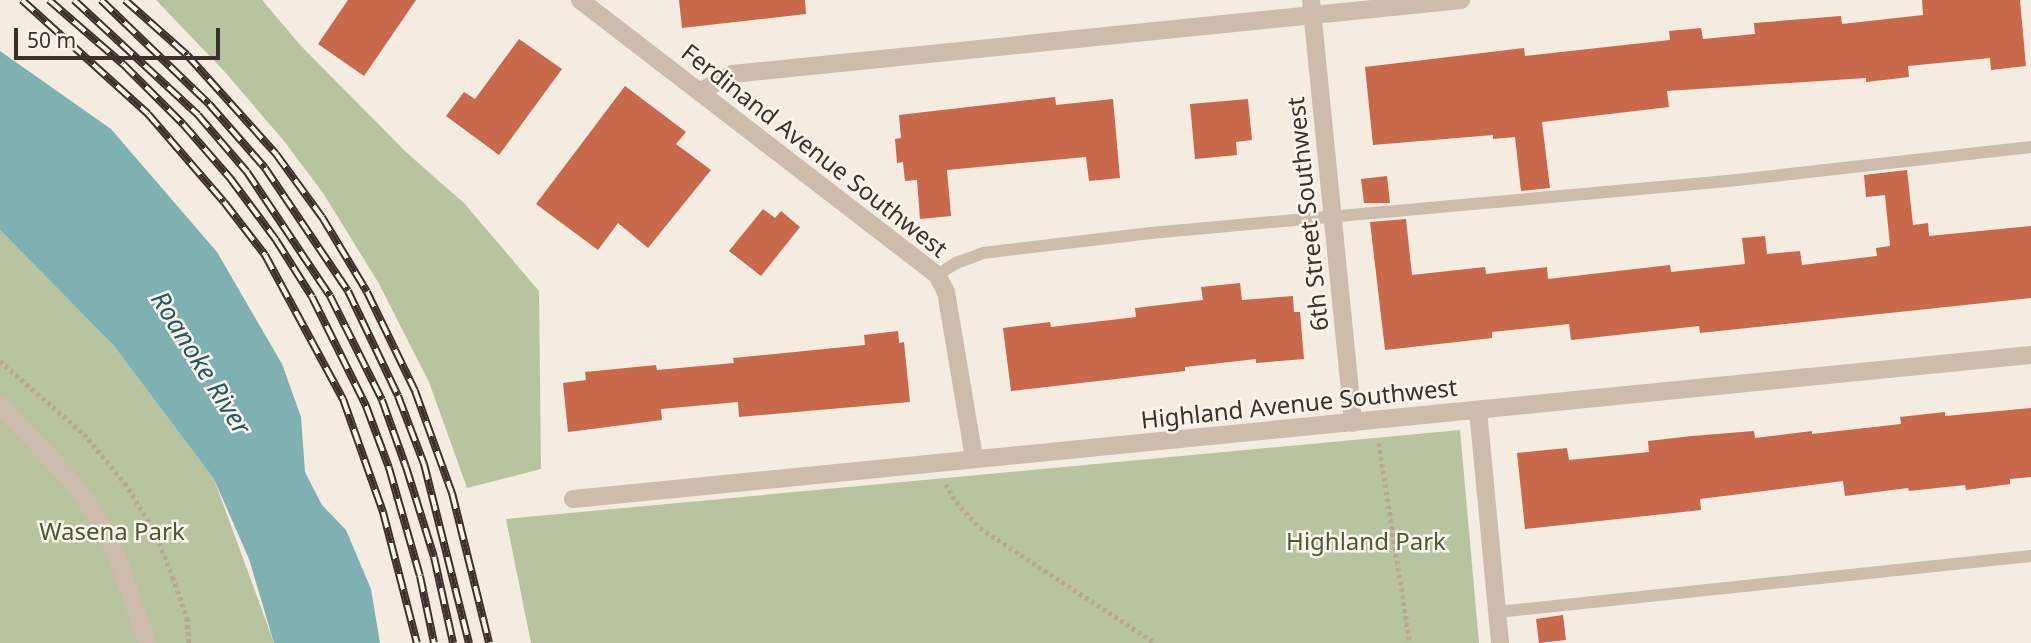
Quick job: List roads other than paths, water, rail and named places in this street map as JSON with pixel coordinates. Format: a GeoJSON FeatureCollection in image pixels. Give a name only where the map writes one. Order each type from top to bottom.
{"type":"FeatureCollection","features":[{"type":"Feature","properties":{"kind":"street","name":"Ferdinand Avenue Southwest"},"geometry":{"type":"LineString","coordinates":[[580,0],[937,275],[946,292],[974,458]]}},
{"type":"Feature","properties":{"kind":"street"},"geometry":{"type":"LineString","coordinates":[[701,91],[732,74],[1312,7],[1461,0]]}},
{"type":"Feature","properties":{"kind":"street","name":"6th Street Southwest"},"geometry":{"type":"LineString","coordinates":[[1312,7],[1353,423]]}},
{"type":"Feature","properties":{"kind":"street","name":"Highland Avenue Southwest"},"geometry":{"type":"LineString","coordinates":[[573,499],[2031,355]]}},
{"type":"Feature","properties":{"kind":"street"},"geometry":{"type":"LineString","coordinates":[[0,405],[71,480],[93,510],[117,556],[147,643]]}},
{"type":"Feature","properties":{"kind":"street"},"geometry":{"type":"LineString","coordinates":[[1478,410],[1500,643]]}},
{"type":"Feature","properties":{"kind":"lane"},"geometry":{"type":"LineString","coordinates":[[937,275],[956,263],[983,254],[1151,233],[1714,182],[2031,147]]}},
{"type":"Feature","properties":{"kind":"lane"},"geometry":{"type":"LineString","coordinates":[[1497,612],[2031,556]]}},
{"type":"Feature","properties":{"kind":"water","name":"Roanoke River"},"geometry":{"type":"Polygon","coordinates":[[[0,51],[111,129],[217,252],[282,364],[301,417],[305,472],[322,505],[346,530],[371,589],[380,643],[274,643],[249,559],[214,479],[114,346],[0,230],[0,51]]]}},
{"type":"Feature","properties":{"kind":"railway"},"geometry":{"type":"LineString","coordinates":[[22,0],[148,114],[224,202],[265,255],[343,399],[383,512],[417,643]]}},
{"type":"Feature","properties":{"kind":"railway"},"geometry":{"type":"LineString","coordinates":[[49,0],[123,64],[183,124],[230,178],[276,240],[312,297],[366,406],[389,468],[420,576],[434,643]]}},
{"type":"Feature","properties":{"kind":"railway"},"geometry":{"type":"LineString","coordinates":[[74,0],[198,115],[247,172],[330,296],[382,400],[406,467],[434,557],[453,643]]}},
{"type":"Feature","properties":{"kind":"railway"},"geometry":{"type":"LineString","coordinates":[[101,0],[209,104],[265,168],[348,291],[398,396],[424,464],[469,643]]}},
{"type":"Feature","properties":{"kind":"railway"},"geometry":{"type":"LineString","coordinates":[[125,0],[187,55],[276,154],[322,217],[367,292],[415,391],[452,493],[489,643]]}},
{"type":"Feature","properties":{"kind":"park label","name":"Wasena Park"},"geometry":{"type":"Point","coordinates":[112,531]}},
{"type":"Feature","properties":{"kind":"park label","name":"Highland Park"},"geometry":{"type":"Point","coordinates":[1366,541]}}]}
